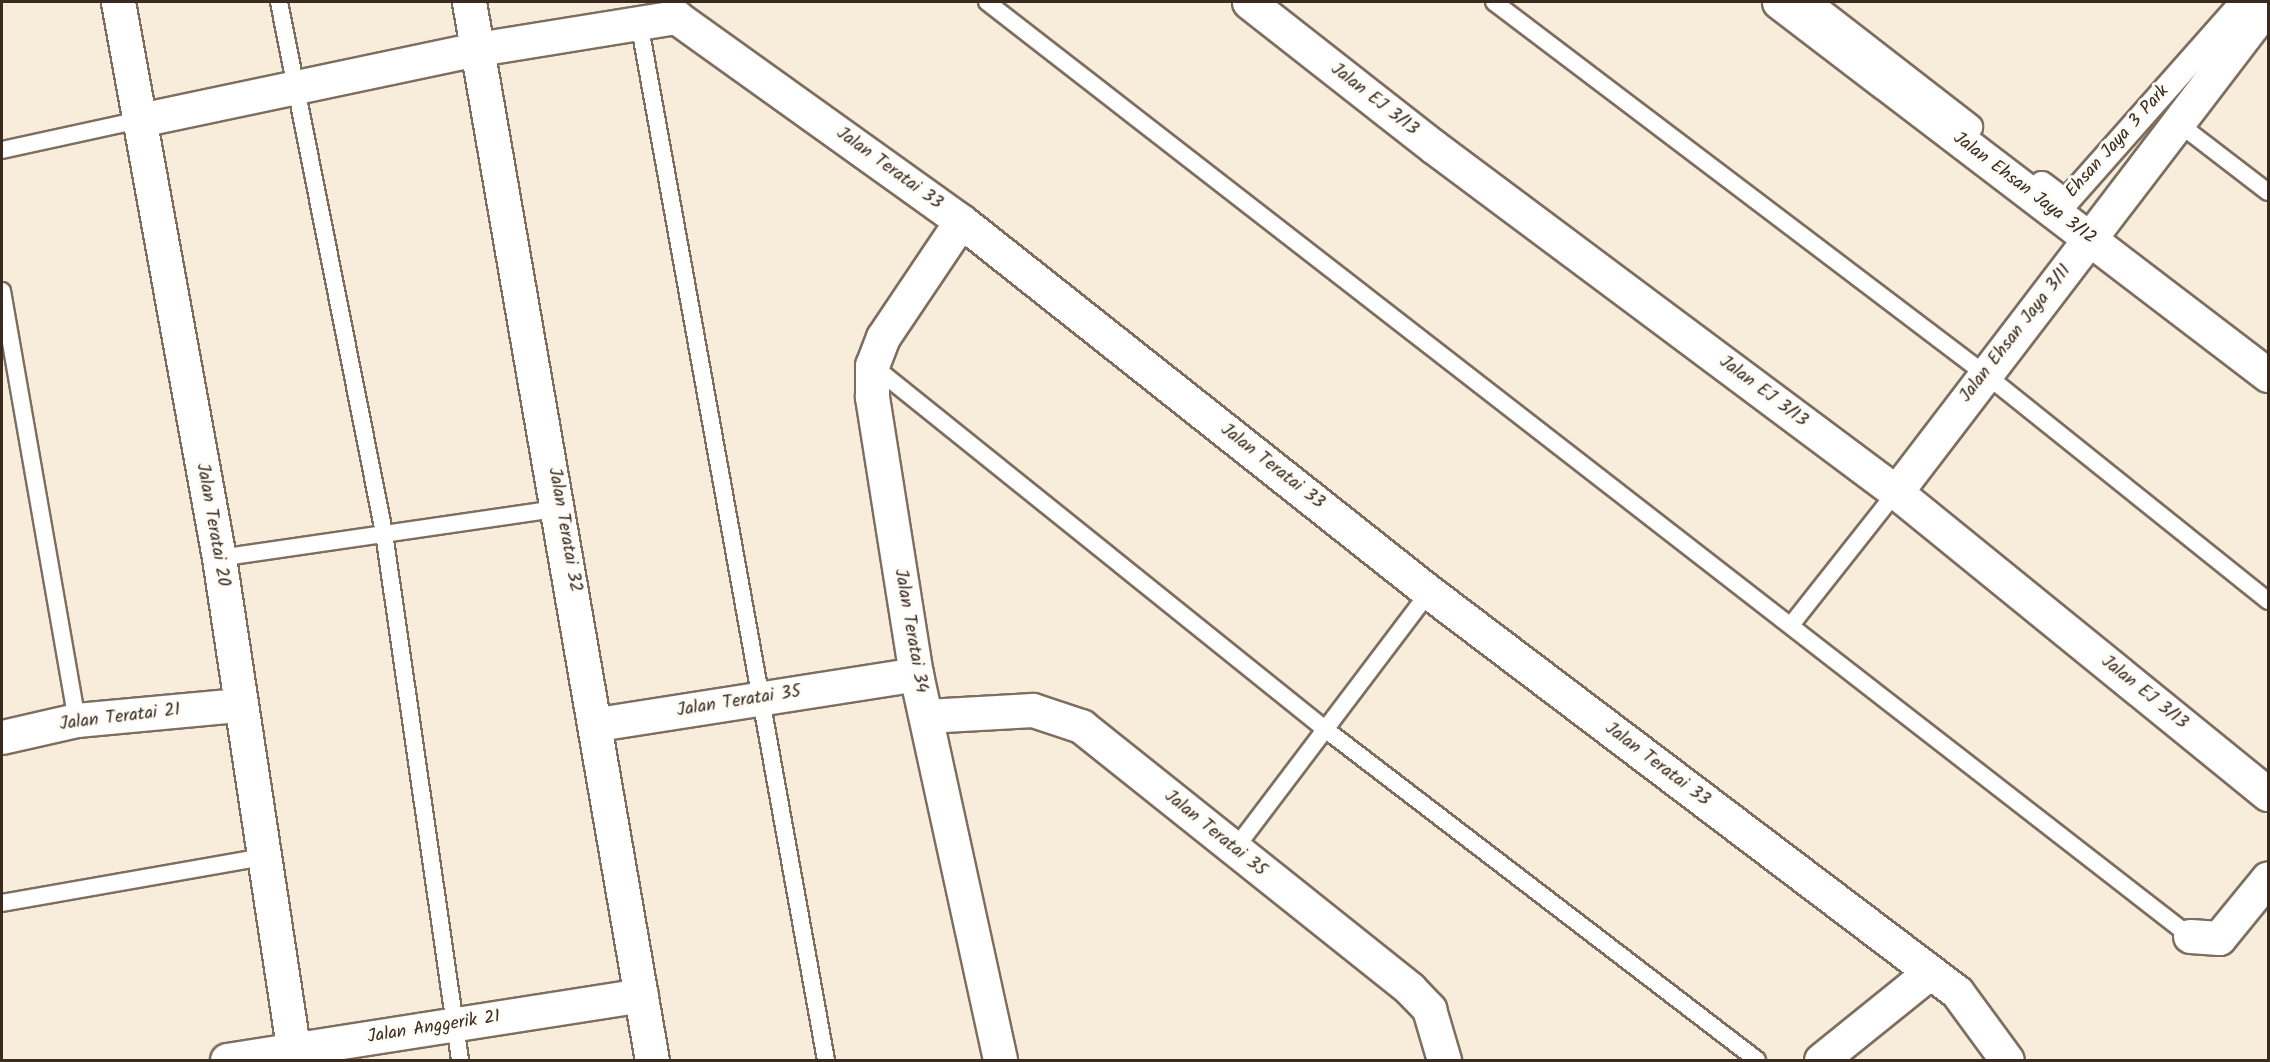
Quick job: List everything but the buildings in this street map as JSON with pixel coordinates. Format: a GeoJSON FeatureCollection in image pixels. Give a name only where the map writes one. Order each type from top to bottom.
{"type":"FeatureCollection","features":[{"type":"Feature","properties":{"kind":"street","name":"Jalan Teratai 20"},"geometry":{"type":"LineString","coordinates":[[118,2],[219,558],[239,705],[269,856],[294,1055]]}},
{"type":"Feature","properties":{"kind":"street","name":"Jalan Teratai 32"},"geometry":{"type":"LineString","coordinates":[[469,2],[598,724],[652,1060]]}},
{"type":"Feature","properties":{"kind":"street","name":"Jalan EJ 3/13"},"geometry":{"type":"LineString","coordinates":[[1249,2],[1434,147],[1896,492],[2268,794]]}},
{"type":"Feature","properties":{"kind":"street","name":"Jalan Ehsan Jaya 3/12"},"geometry":{"type":"LineString","coordinates":[[1779,2],[2268,375]]}},
{"type":"Feature","properties":{"kind":"street","name":"Ehsan Jaya 3 Park"},"geometry":{"type":"LineString","coordinates":[[1809,2],[2066,202],[2243,2]]}},
{"type":"Feature","properties":{"kind":"street","name":"Jalan Ehsan Jaya 3/11"},"geometry":{"type":"LineString","coordinates":[[1896,492],[2268,5]]}},
{"type":"Feature","properties":{"kind":"street","name":"Jalan Teratai 33"},"geometry":{"type":"LineString","coordinates":[[140,120],[478,49],[676,17],[961,221],[1429,592],[1930,972],[1964,999],[2007,1060]]}},
{"type":"Feature","properties":{"kind":"street","name":"Jalan Teratai 34"},"geometry":{"type":"LineString","coordinates":[[961,221],[883,337],[872,365],[872,396],[916,674],[1000,1060]]}},
{"type":"Feature","properties":{"kind":"street","name":"Jalan Teratai 35"},"geometry":{"type":"LineString","coordinates":[[598,724],[916,674]]}},
{"type":"Feature","properties":{"kind":"street","name":"Jalan Teratai 21"},"geometry":{"type":"LineString","coordinates":[[2,737],[77,720],[239,705]]}},
{"type":"Feature","properties":{"kind":"street","name":"Jalan Teratai 35"},"geometry":{"type":"LineString","coordinates":[[926,716],[1010,709],[1057,715],[1081,726],[1410,989],[1429,1009],[1444,1060]]}},
{"type":"Feature","properties":{"kind":"street"},"geometry":{"type":"LineString","coordinates":[[2190,936],[2219,938],[2268,878]]}},
{"type":"Feature","properties":{"kind":"street"},"geometry":{"type":"LineString","coordinates":[[1821,1060],[1930,972]]}},
{"type":"Feature","properties":{"kind":"street","name":"Jalan Anggerik 21"},"geometry":{"type":"LineString","coordinates":[[227,1060],[294,1055],[454,1024],[640,995]]}},
{"type":"Feature","properties":{"kind":"lane"},"geometry":{"type":"LineString","coordinates":[[279,2],[384,533],[460,1060]]}},
{"type":"Feature","properties":{"kind":"lane"},"geometry":{"type":"LineString","coordinates":[[987,2],[2190,936]]}},
{"type":"Feature","properties":{"kind":"lane"},"geometry":{"type":"LineString","coordinates":[[1494,2],[1985,374],[2268,601]]}},
{"type":"Feature","properties":{"kind":"lane"},"geometry":{"type":"LineString","coordinates":[[639,22],[759,699],[826,1060]]}},
{"type":"Feature","properties":{"kind":"lane"},"geometry":{"type":"LineString","coordinates":[[2,150],[140,120]]}},
{"type":"Feature","properties":{"kind":"lane"},"geometry":{"type":"LineString","coordinates":[[2178,123],[2268,192]]}},
{"type":"Feature","properties":{"kind":"lane"},"geometry":{"type":"LineString","coordinates":[[2,291],[7,352],[77,720]]}},
{"type":"Feature","properties":{"kind":"lane"},"geometry":{"type":"LineString","coordinates":[[872,365],[1325,729],[1756,1060]]}},
{"type":"Feature","properties":{"kind":"lane"},"geometry":{"type":"LineString","coordinates":[[1791,625],[1896,492]]}},
{"type":"Feature","properties":{"kind":"lane"},"geometry":{"type":"LineString","coordinates":[[219,558],[560,508]]}},
{"type":"Feature","properties":{"kind":"lane"},"geometry":{"type":"LineString","coordinates":[[1234,850],[1429,592]]}},
{"type":"Feature","properties":{"kind":"lane"},"geometry":{"type":"LineString","coordinates":[[2,903],[269,856]]}}]}
